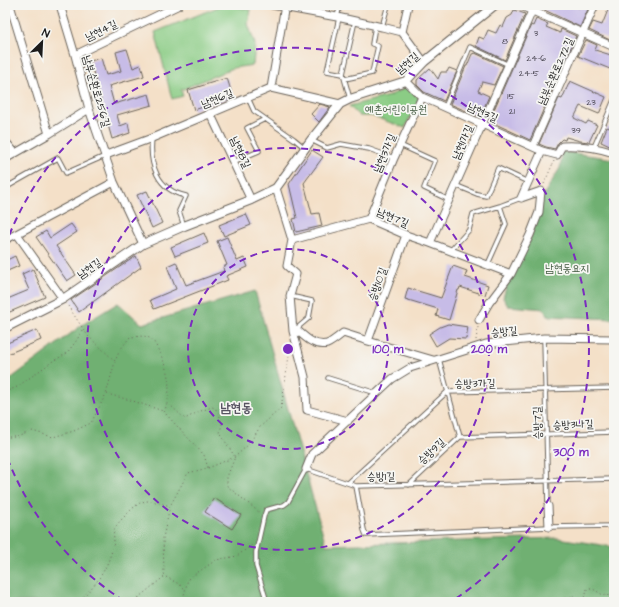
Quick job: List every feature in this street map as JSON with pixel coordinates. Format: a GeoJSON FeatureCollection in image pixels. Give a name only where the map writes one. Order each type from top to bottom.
{"type":"FeatureCollection","features":[{"type":"Feature","properties":{"kind":"street"},"geometry":{"type":"LineString","coordinates":[[10,5],[49,134]]}},
{"type":"Feature","properties":{"kind":"street","name":"남부순환로256길"},"geometry":{"type":"LineString","coordinates":[[60,5],[89,109],[114,182],[143,244]]}},
{"type":"Feature","properties":{"kind":"street"},"geometry":{"type":"LineString","coordinates":[[272,5],[338,17],[402,32],[424,62]]}},
{"type":"Feature","properties":{"kind":"street"},"geometry":{"type":"LineString","coordinates":[[402,32],[408,5]]}},
{"type":"Feature","properties":{"kind":"street","name":"남현길"},"geometry":{"type":"LineString","coordinates":[[5,328],[64,299],[143,244],[184,226],[251,200],[276,188],[311,140],[340,104],[350,99],[406,81],[424,62],[495,5]]}},
{"type":"Feature","properties":{"kind":"street"},"geometry":{"type":"LineString","coordinates":[[520,5],[614,47]]}},
{"type":"Feature","properties":{"kind":"street","name":"남부순환로272길"},"geometry":{"type":"LineString","coordinates":[[533,146],[584,34],[595,5]]}},
{"type":"Feature","properties":{"kind":"street","name":"남현4길"},"geometry":{"type":"LineString","coordinates":[[75,55],[176,6]]}},
{"type":"Feature","properties":{"kind":"street"},"geometry":{"type":"LineString","coordinates":[[284,6],[271,88],[340,104]]}},
{"type":"Feature","properties":{"kind":"street","name":"남현1가길"},"geometry":{"type":"LineString","coordinates":[[430,243],[532,11]]}},
{"type":"Feature","properties":{"kind":"street","name":"남현3길"},"geometry":{"type":"LineString","coordinates":[[406,81],[422,97],[542,151],[557,155]]}},
{"type":"Feature","properties":{"kind":"street","name":"남현6길"},"geometry":{"type":"LineString","coordinates":[[106,155],[152,138],[271,88]]}},
{"type":"Feature","properties":{"kind":"street","name":"남현3가길"},"geometry":{"type":"LineString","coordinates":[[369,219],[394,158],[422,97]]}},
{"type":"Feature","properties":{"kind":"street"},"geometry":{"type":"LineString","coordinates":[[5,159],[89,109]]}},
{"type":"Feature","properties":{"kind":"street","name":"남현8길"},"geometry":{"type":"LineString","coordinates":[[210,113],[251,200]]}},
{"type":"Feature","properties":{"kind":"street"},"geometry":{"type":"LineString","coordinates":[[5,141],[14,153]]}},
{"type":"Feature","properties":{"kind":"street"},"geometry":{"type":"LineString","coordinates":[[557,155],[562,146],[577,145],[594,147],[614,153]]}},
{"type":"Feature","properties":{"kind":"street"},"geometry":{"type":"LineString","coordinates":[[521,198],[542,151]]}},
{"type":"Feature","properties":{"kind":"street"},"geometry":{"type":"LineString","coordinates":[[5,240],[114,182]]}},
{"type":"Feature","properties":{"kind":"street"},"geometry":{"type":"LineString","coordinates":[[276,188],[292,240],[287,266],[296,274],[290,296],[294,330],[305,377],[307,410],[348,421]]}},
{"type":"Feature","properties":{"kind":"street"},"geometry":{"type":"LineString","coordinates":[[479,320],[489,303],[511,274],[530,235],[539,212],[541,191],[521,198]]}},
{"type":"Feature","properties":{"kind":"street","name":"남현7길"},"geometry":{"type":"LineString","coordinates":[[292,240],[369,219],[406,235],[451,250],[511,274]]}},
{"type":"Feature","properties":{"kind":"street"},"geometry":{"type":"LineString","coordinates":[[17,234],[64,299]]}},
{"type":"Feature","properties":{"kind":"street","name":"승방10길"},"geometry":{"type":"LineString","coordinates":[[368,341],[406,235]]}},
{"type":"Feature","properties":{"kind":"street"},"geometry":{"type":"LineString","coordinates":[[294,330],[312,342],[322,344],[328,343],[343,334],[436,359]]}},
{"type":"Feature","properties":{"kind":"street","name":"승방길"},"geometry":{"type":"LineString","coordinates":[[306,469],[312,454],[392,379],[410,368],[475,347],[498,342],[544,338],[614,339]]}},
{"type":"Feature","properties":{"kind":"street"},"geometry":{"type":"LineString","coordinates":[[548,506],[549,527]]}},
{"type":"Feature","properties":{"kind":"lane"},"geometry":{"type":"LineString","coordinates":[[340,5],[327,71],[343,74]]}},
{"type":"Feature","properties":{"kind":"lane"},"geometry":{"type":"LineString","coordinates":[[344,79],[372,73],[378,46],[372,44],[388,5]]}},
{"type":"Feature","properties":{"kind":"lane"},"geometry":{"type":"LineString","coordinates":[[350,99],[343,74],[356,21]]}},
{"type":"Feature","properties":{"kind":"lane"},"geometry":{"type":"LineString","coordinates":[[444,107],[470,47],[509,65]]}},
{"type":"Feature","properties":{"kind":"lane"},"geometry":{"type":"LineString","coordinates":[[248,98],[254,111],[294,139],[305,149]]}},
{"type":"Feature","properties":{"kind":"lane"},"geometry":{"type":"LineString","coordinates":[[594,147],[614,100]]}},
{"type":"Feature","properties":{"kind":"lane"},"geometry":{"type":"LineString","coordinates":[[233,162],[259,150],[247,128],[265,119]]}},
{"type":"Feature","properties":{"kind":"lane"},"geometry":{"type":"LineString","coordinates":[[152,138],[151,157],[156,175],[162,182],[179,195],[186,196],[179,211],[184,226]]}},
{"type":"Feature","properties":{"kind":"lane"},"geometry":{"type":"LineString","coordinates":[[311,140],[327,148],[341,144],[369,149],[394,158]]}},
{"type":"Feature","properties":{"kind":"lane","name":"남현1가길"},"geometry":{"type":"LineString","coordinates":[[400,145],[435,161],[424,188],[450,200]]}},
{"type":"Feature","properties":{"kind":"lane"},"geometry":{"type":"LineString","coordinates":[[5,188],[58,158],[66,173],[106,155]]}},
{"type":"Feature","properties":{"kind":"lane"},"geometry":{"type":"LineString","coordinates":[[455,185],[486,196],[498,168],[528,182]]}},
{"type":"Feature","properties":{"kind":"lane"},"geometry":{"type":"LineString","coordinates":[[451,250],[469,230],[473,214],[521,198]]}},
{"type":"Feature","properties":{"kind":"lane"},"geometry":{"type":"LineString","coordinates":[[488,264],[506,224],[500,206]]}},
{"type":"Feature","properties":{"kind":"lane"},"geometry":{"type":"LineString","coordinates":[[290,296],[312,301],[309,318],[294,330]]}},
{"type":"Feature","properties":{"kind":"lane","name":"승방7길"},"geometry":{"type":"LineString","coordinates":[[544,338],[548,506]]}},
{"type":"Feature","properties":{"kind":"lane","name":"승방9길"},"geometry":{"type":"LineString","coordinates":[[409,485],[460,436],[436,359]]}},
{"type":"Feature","properties":{"kind":"lane"},"geometry":{"type":"LineString","coordinates":[[328,378],[377,393]]}},
{"type":"Feature","properties":{"kind":"lane","name":"승방3가길"},"geometry":{"type":"LineString","coordinates":[[348,483],[447,392],[614,388]]}},
{"type":"Feature","properties":{"kind":"lane","name":"승방3나길"},"geometry":{"type":"LineString","coordinates":[[460,436],[614,432]]}},
{"type":"Feature","properties":{"kind":"lane"},"geometry":{"type":"LineString","coordinates":[[267,602],[256,566],[256,552],[264,516],[266,510],[284,505],[288,502],[306,469]]}},
{"type":"Feature","properties":{"kind":"lane","name":"승방1길"},"geometry":{"type":"LineString","coordinates":[[306,469],[356,486],[614,479]]}},
{"type":"Feature","properties":{"kind":"lane"},"geometry":{"type":"LineString","coordinates":[[356,486],[366,535],[549,527],[614,526]]}},
{"type":"Feature","properties":{"kind":"path"},"geometry":{"type":"LineString","coordinates":[[541,191],[557,155]]}},
{"type":"Feature","properties":{"kind":"path"},"geometry":{"type":"LineString","coordinates":[[64,299],[88,336],[116,362]]}},
{"type":"Feature","properties":{"kind":"path"},"geometry":{"type":"LineString","coordinates":[[475,347],[479,320]]}},
{"type":"Feature","properties":{"kind":"path"},"geometry":{"type":"LineString","coordinates":[[5,392],[17,387],[53,361],[66,354],[83,328]]}},
{"type":"Feature","properties":{"kind":"path"},"geometry":{"type":"LineString","coordinates":[[5,437],[17,437],[32,431],[53,437],[74,431],[91,423],[106,394],[120,350],[130,337],[144,336],[152,339],[167,367],[169,381],[168,403],[164,412]]}},
{"type":"Feature","properties":{"kind":"path"},"geometry":{"type":"LineString","coordinates":[[186,589],[166,576],[164,573],[163,538],[170,506],[188,473],[208,468],[235,457],[249,444],[260,427],[282,408],[290,346]]}},
{"type":"Feature","properties":{"kind":"path"},"geometry":{"type":"LineString","coordinates":[[106,394],[130,400],[164,412],[204,455],[208,468]]}},
{"type":"Feature","properties":{"kind":"path"},"geometry":{"type":"LineString","coordinates":[[168,403],[185,419],[198,412],[212,407],[215,408],[222,423],[220,433],[235,457]]}},
{"type":"Feature","properties":{"kind":"path"},"geometry":{"type":"LineString","coordinates":[[235,457],[226,477],[227,486],[264,516]]}},
{"type":"Feature","properties":{"kind":"path"},"geometry":{"type":"LineString","coordinates":[[78,602],[92,587],[106,567],[111,555],[115,528],[130,510],[139,502],[147,501],[170,506]]}},
{"type":"Feature","properties":{"kind":"path"},"geometry":{"type":"LineString","coordinates":[[184,602],[183,599],[188,579],[216,560],[237,556],[258,540]]}},
{"type":"Feature","properties":{"kind":"path"},"geometry":{"type":"LineString","coordinates":[[137,602],[139,597],[166,576]]}},
{"type":"Feature","properties":{"kind":"path"},"geometry":{"type":"LineString","coordinates":[[555,602],[555,600],[562,602],[564,598],[569,599],[573,595],[576,600],[581,602],[586,594],[586,589],[593,589],[603,595],[614,596]]}},
{"type":"Feature","properties":{"kind":"green space"},"geometry":{"type":"Polygon","coordinates":[[[223,5],[230,5],[251,10],[248,24],[255,44],[253,65],[233,68],[181,90],[183,96],[172,99],[155,32],[223,5]]]}},
{"type":"Feature","properties":{"kind":"green space","name":"예촌어린이공원"},"geometry":{"type":"Polygon","coordinates":[[[407,87],[419,98],[405,128],[372,116],[359,116],[349,106],[389,96],[407,87]]]}},
{"type":"Feature","properties":{"kind":"green space","name":"남현동요지"},"geometry":{"type":"Polygon","coordinates":[[[560,151],[614,159],[614,319],[547,316],[544,309],[508,306],[503,298],[508,280],[531,237],[541,199],[560,168],[562,158],[560,151]]]}},
{"type":"Feature","properties":{"kind":"green space"},"geometry":{"type":"Polygon","coordinates":[[[255,291],[326,545],[558,538],[614,547],[614,602],[5,602],[5,383],[82,325],[118,303],[142,324],[255,291]]]}},
{"type":"Feature","properties":{"kind":"building"},"geometry":{"type":"Polygon","coordinates":[[[534,5],[570,5],[579,8],[580,5],[589,7],[580,27],[534,5]]]}},
{"type":"Feature","properties":{"kind":"building"},"geometry":{"type":"Polygon","coordinates":[[[610,5],[614,5],[614,42],[589,30],[593,22],[602,25],[610,5]]]}},
{"type":"Feature","properties":{"kind":"building"},"geometry":{"type":"Polygon","coordinates":[[[514,10],[525,14],[505,60],[476,46],[479,37],[484,39],[488,30],[496,33],[500,25],[503,27],[507,18],[512,15],[514,10]]]}},
{"type":"Feature","properties":{"kind":"building"},"geometry":{"type":"Polygon","coordinates":[[[536,19],[548,24],[546,27],[560,33],[561,29],[576,36],[530,140],[489,121],[531,25],[533,26],[536,19]]]}},
{"type":"Feature","properties":{"kind":"building"},"geometry":{"type":"Polygon","coordinates":[[[586,40],[597,45],[595,50],[614,56],[614,69],[610,69],[578,56],[586,40]]]}},
{"type":"Feature","properties":{"kind":"building"},"geometry":{"type":"Polygon","coordinates":[[[127,49],[133,68],[141,65],[144,76],[109,86],[114,104],[149,94],[152,105],[117,115],[120,126],[128,123],[130,133],[112,139],[90,61],[101,58],[106,75],[121,71],[116,52],[127,49]]]}},
{"type":"Feature","properties":{"kind":"building"},"geometry":{"type":"Polygon","coordinates":[[[475,53],[503,66],[494,85],[482,82],[478,91],[489,96],[480,117],[450,104],[466,66],[472,54],[475,53]]]}},
{"type":"Feature","properties":{"kind":"building"},"geometry":{"type":"Polygon","coordinates":[[[430,68],[438,79],[441,72],[447,72],[449,68],[457,71],[444,101],[424,92],[417,85],[417,80],[430,68]]]}},
{"type":"Feature","properties":{"kind":"building"},"geometry":{"type":"Polygon","coordinates":[[[227,78],[233,97],[194,110],[188,90],[227,78]]]}},
{"type":"Feature","properties":{"kind":"building"},"geometry":{"type":"Polygon","coordinates":[[[570,81],[606,97],[599,114],[580,106],[574,118],[586,124],[588,121],[597,125],[589,142],[566,137],[565,140],[562,139],[558,143],[555,149],[546,147],[539,144],[559,98],[562,99],[570,81]]]}},
{"type":"Feature","properties":{"kind":"building"},"geometry":{"type":"Polygon","coordinates":[[[320,104],[330,107],[319,122],[311,114],[320,104]]]}},
{"type":"Feature","properties":{"kind":"building"},"geometry":{"type":"Polygon","coordinates":[[[614,117],[614,148],[601,142],[607,127],[609,128],[614,117]]]}},
{"type":"Feature","properties":{"kind":"building"},"geometry":{"type":"Polygon","coordinates":[[[312,150],[323,157],[304,183],[312,214],[319,213],[322,226],[296,232],[293,219],[297,218],[289,184],[312,150]]]}},
{"type":"Feature","properties":{"kind":"building"},"geometry":{"type":"Polygon","coordinates":[[[147,191],[162,223],[152,228],[137,195],[147,191]]]}},
{"type":"Feature","properties":{"kind":"building"},"geometry":{"type":"Polygon","coordinates":[[[246,214],[251,225],[224,236],[219,225],[246,214]]]}},
{"type":"Feature","properties":{"kind":"building"},"geometry":{"type":"Polygon","coordinates":[[[71,224],[77,232],[56,246],[76,275],[67,281],[36,237],[46,231],[50,238],[71,224]]]}},
{"type":"Feature","properties":{"kind":"building"},"geometry":{"type":"Polygon","coordinates":[[[204,233],[208,243],[175,256],[171,247],[204,233]]]}},
{"type":"Feature","properties":{"kind":"building"},"geometry":{"type":"Polygon","coordinates":[[[227,237],[237,261],[244,258],[248,267],[226,276],[228,280],[154,309],[150,300],[176,289],[167,266],[176,262],[186,285],[224,271],[223,267],[227,265],[217,241],[227,237]]]}},
{"type":"Feature","properties":{"kind":"building"},"geometry":{"type":"Polygon","coordinates":[[[15,256],[19,266],[5,272],[5,261],[15,256]]]}},
{"type":"Feature","properties":{"kind":"building"},"geometry":{"type":"Polygon","coordinates":[[[136,256],[141,267],[79,312],[71,300],[136,256]]]}},
{"type":"Feature","properties":{"kind":"building"},"geometry":{"type":"Polygon","coordinates":[[[453,266],[467,271],[465,277],[488,285],[485,295],[460,287],[449,320],[436,316],[438,309],[405,299],[408,288],[441,298],[453,266]]]}},
{"type":"Feature","properties":{"kind":"building"},"geometry":{"type":"Polygon","coordinates":[[[33,269],[45,297],[5,314],[5,300],[29,290],[22,274],[33,269]]]}},
{"type":"Feature","properties":{"kind":"building"},"geometry":{"type":"Polygon","coordinates":[[[448,324],[468,327],[466,339],[449,338],[436,346],[429,334],[448,324]]]}},
{"type":"Feature","properties":{"kind":"building"},"geometry":{"type":"Polygon","coordinates":[[[37,330],[41,340],[5,355],[5,344],[37,330]]]}},
{"type":"Feature","properties":{"kind":"building"},"geometry":{"type":"Polygon","coordinates":[[[214,498],[241,515],[232,529],[205,512],[214,498]]]}},
{"type":"Feature","properties":{"kind":"district","name":"남현동"},"geometry":{"type":"Point","coordinates":[236,407]}}]}
